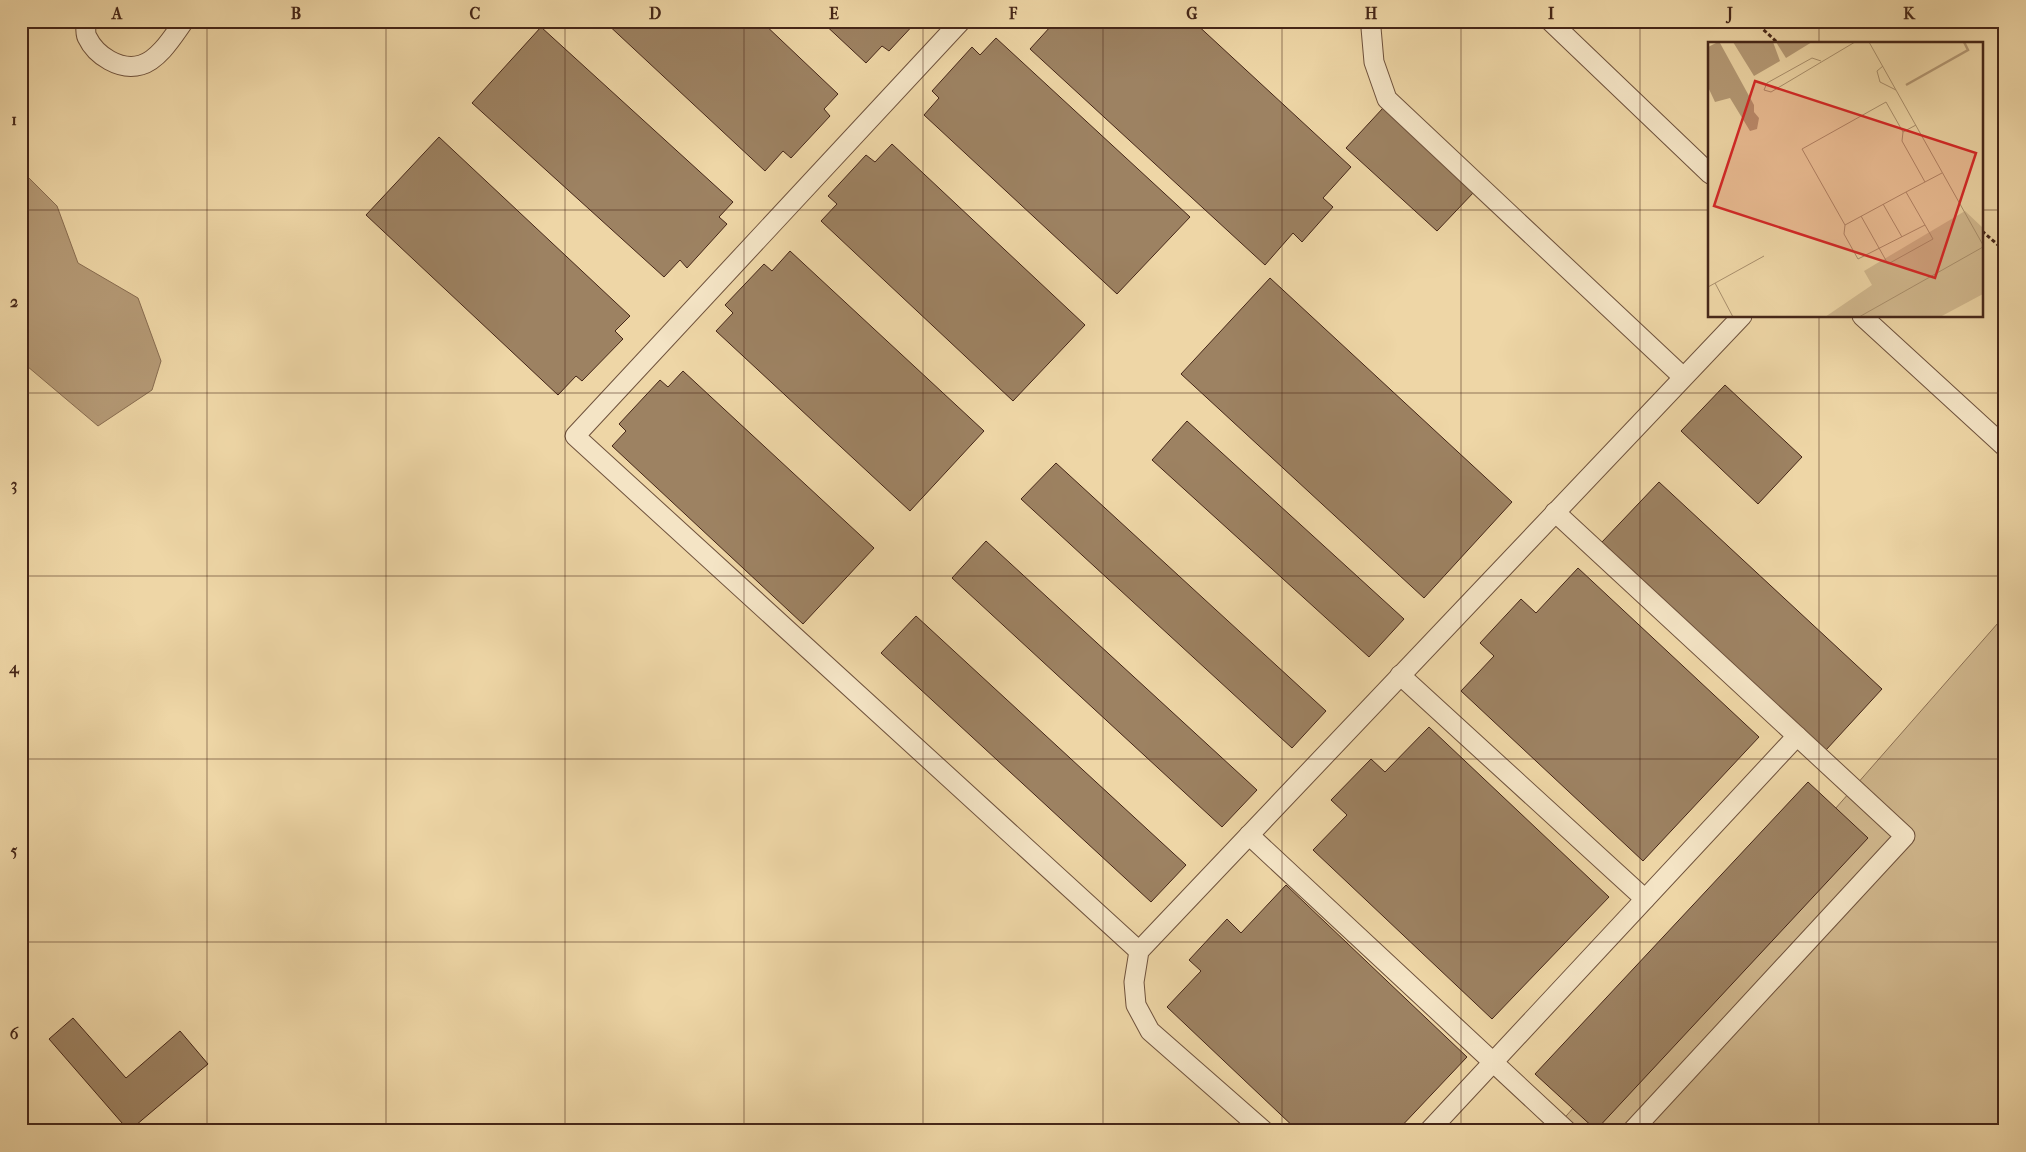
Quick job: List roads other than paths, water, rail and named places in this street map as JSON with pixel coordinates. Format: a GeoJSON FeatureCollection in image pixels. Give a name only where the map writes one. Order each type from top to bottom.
{"type":"FeatureCollection","features":[{"type":"Feature","properties":{"kind":"lane"},"geometry":{"type":"LineString","coordinates":[[86,21],[86,35],[100,54],[118,65],[141,65],[164,50],[184,21]]}},
{"type":"Feature","properties":{"kind":"lane"},"geometry":{"type":"LineString","coordinates":[[961,21],[575,436],[1139,951]]}},
{"type":"Feature","properties":{"kind":"lane"},"geometry":{"type":"LineString","coordinates":[[1550,21],[1708,172]]}},
{"type":"Feature","properties":{"kind":"lane"},"geometry":{"type":"LineString","coordinates":[[1371,24],[1374,62],[1387,99],[1683,377]]}},
{"type":"Feature","properties":{"kind":"lane"},"geometry":{"type":"LineString","coordinates":[[1264,1131],[1150,1031],[1136,1005],[1134,982],[1139,951],[1740,318]]}},
{"type":"Feature","properties":{"kind":"lane"},"geometry":{"type":"LineString","coordinates":[[1864,318],[2005,447]]}},
{"type":"Feature","properties":{"kind":"lane"},"geometry":{"type":"LineString","coordinates":[[1555,512],[1905,836],[1632,1131]]}},
{"type":"Feature","properties":{"kind":"lane"},"geometry":{"type":"LineString","coordinates":[[1400,675],[1645,899]]}},
{"type":"Feature","properties":{"kind":"lane"},"geometry":{"type":"LineString","coordinates":[[1429,1131],[1797,736]]}},
{"type":"Feature","properties":{"kind":"lane"},"geometry":{"type":"LineString","coordinates":[[1249,835],[1567,1131]]}}]}
